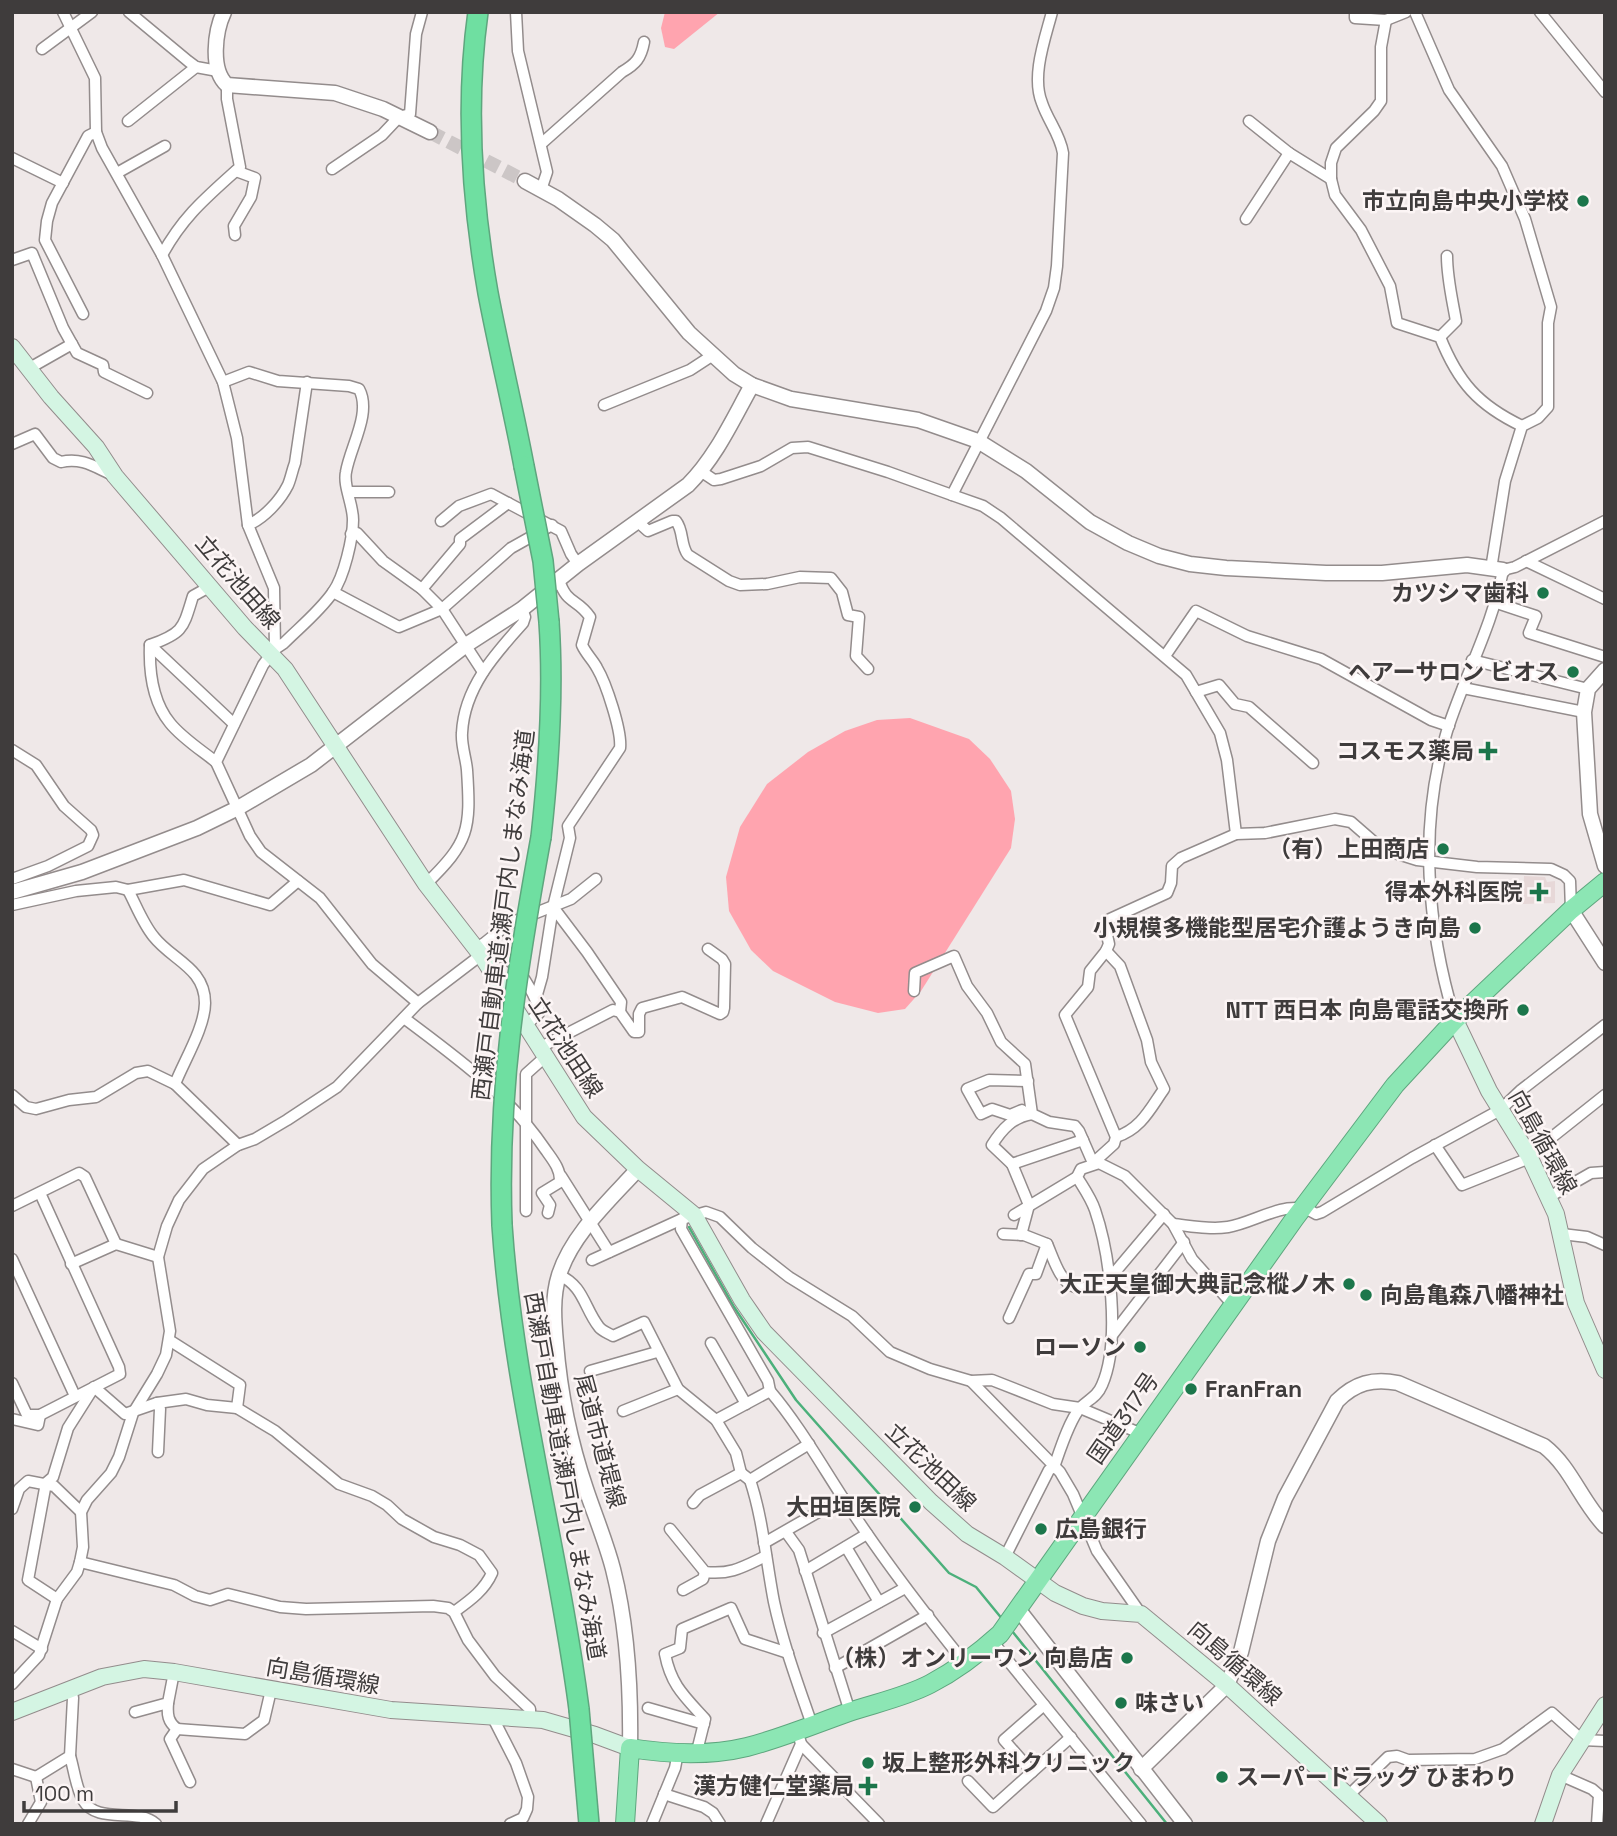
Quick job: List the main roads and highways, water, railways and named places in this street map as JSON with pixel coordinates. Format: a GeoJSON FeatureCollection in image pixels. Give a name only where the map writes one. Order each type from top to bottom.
{"type":"FeatureCollection","features":[{"type":"Feature","properties":{"kind":"highway","name":"西瀬戸自動車道;瀬戸内しまなみ海道"},"geometry":{"type":"LineString","coordinates":[[478,12],[472,86],[474,183],[488,292],[542,561],[549,622],[552,724],[541,837],[515,981],[508,1047],[501,1153],[502,1225],[516,1355],[566,1617],[579,1709],[589,1824]]}},
{"type":"Feature","properties":{"kind":"highway","name":"国道317号"},"geometry":{"type":"LineString","coordinates":[[630,1748],[678,1752],[744,1747],[803,1733],[850,1712],[930,1684],[996,1638],[1304,1206],[1395,1085],[1455,1020],[1571,910],[1605,882]]}},
{"type":"Feature","properties":{"kind":"highway"},"geometry":{"type":"LineString","coordinates":[[625,1824],[630,1748]]}},
{"type":"Feature","properties":{"kind":"main road","name":"立花池田線"},"geometry":{"type":"LineString","coordinates":[[12,347],[96,447],[115,476],[245,628],[273,652],[426,884],[480,949],[525,1026],[584,1117],[688,1217],[764,1332],[967,1534],[1038,1580]]}},
{"type":"Feature","properties":{"kind":"main road","name":"向島循環線"},"geometry":{"type":"LineString","coordinates":[[1455,1020],[1500,1110],[1529,1156],[1549,1197],[1562,1234],[1576,1303],[1605,1370]]}},
{"type":"Feature","properties":{"kind":"main road","name":"向島循環線"},"geometry":{"type":"LineString","coordinates":[[1038,1580],[1055,1593],[1083,1606],[1102,1611],[1141,1614],[1227,1685],[1379,1824]]}},
{"type":"Feature","properties":{"kind":"main road","name":"向島循環線"},"geometry":{"type":"LineString","coordinates":[[12,1712],[102,1677],[144,1669],[391,1710],[543,1720],[630,1748]]}},
{"type":"Feature","properties":{"kind":"main road"},"geometry":{"type":"LineString","coordinates":[[1543,1824],[1560,1775],[1605,1705]]}},
{"type":"Feature","properties":{"kind":"waterway"},"geometry":{"type":"LineString","coordinates":[[689,1227],[734,1307],[796,1400],[949,1573],[976,1587],[1003,1620]]}},
{"type":"Feature","properties":{"kind":"waterway"},"geometry":{"type":"LineString","coordinates":[[1012,1631],[1167,1824]]}},
{"type":"Feature","properties":{"kind":"tunnel"},"geometry":{"type":"LineString","coordinates":[[430,132],[525,181]]}},
{"type":"Feature","properties":{"kind":"place","name":"市立向島中央小学校"},"geometry":{"type":"Point","coordinates":[1583,201]}},
{"type":"Feature","properties":{"kind":"place","name":"カツシマ歯科"},"geometry":{"type":"Point","coordinates":[1543,593]}},
{"type":"Feature","properties":{"kind":"place","name":"ヘアーサロン ビオス"},"geometry":{"type":"Point","coordinates":[1573,672]}},
{"type":"Feature","properties":{"kind":"place","name":"コスモス薬局"},"geometry":{"type":"Point","coordinates":[1488,751]}},
{"type":"Feature","properties":{"kind":"place","name":"（有）上田商店"},"geometry":{"type":"Point","coordinates":[1443,849]}},
{"type":"Feature","properties":{"kind":"place","name":"得本外科医院"},"geometry":{"type":"Point","coordinates":[1539,892]}},
{"type":"Feature","properties":{"kind":"place","name":"小規模多機能型居宅介護ようき向島"},"geometry":{"type":"Point","coordinates":[1475,928]}},
{"type":"Feature","properties":{"kind":"place","name":"NTT 西日本 向島電話交換所"},"geometry":{"type":"Point","coordinates":[1523,1010]}},
{"type":"Feature","properties":{"kind":"place","name":"大正天皇御大典記念樅ノ木"},"geometry":{"type":"Point","coordinates":[1349,1284]}},
{"type":"Feature","properties":{"kind":"place","name":"向島亀森八幡神社"},"geometry":{"type":"Point","coordinates":[1366,1295]}},
{"type":"Feature","properties":{"kind":"place","name":"ローソン"},"geometry":{"type":"Point","coordinates":[1140,1347]}},
{"type":"Feature","properties":{"kind":"place","name":"FranFran"},"geometry":{"type":"Point","coordinates":[1191,1389]}},
{"type":"Feature","properties":{"kind":"place","name":"大田垣医院"},"geometry":{"type":"Point","coordinates":[915,1507]}},
{"type":"Feature","properties":{"kind":"place","name":"広島銀行"},"geometry":{"type":"Point","coordinates":[1041,1529]}},
{"type":"Feature","properties":{"kind":"place","name":"（株）オンリーワン 向島店"},"geometry":{"type":"Point","coordinates":[1127,1658]}},
{"type":"Feature","properties":{"kind":"place","name":"味さい"},"geometry":{"type":"Point","coordinates":[1121,1703]}},
{"type":"Feature","properties":{"kind":"place","name":"坂上整形外科クリニック"},"geometry":{"type":"Point","coordinates":[868,1763]}},
{"type":"Feature","properties":{"kind":"place","name":"スーパードラッグ ひまわり"},"geometry":{"type":"Point","coordinates":[1222,1777]}},
{"type":"Feature","properties":{"kind":"place","name":"漢方健仁堂薬局"},"geometry":{"type":"Point","coordinates":[868,1786]}}]}
